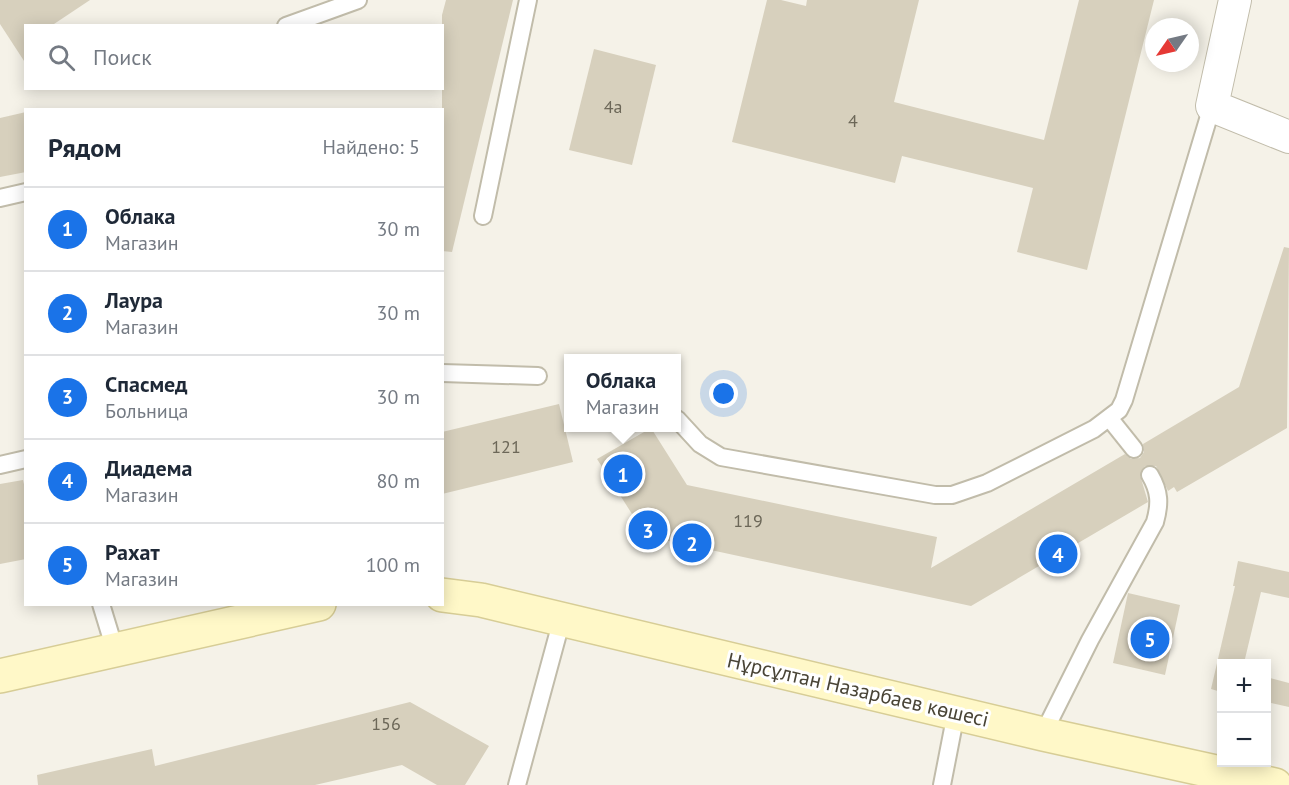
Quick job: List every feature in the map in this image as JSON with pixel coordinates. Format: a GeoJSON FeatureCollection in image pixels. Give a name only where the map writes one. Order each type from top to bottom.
{"type":"FeatureCollection","features":[{"type":"Feature","properties":{"kind":"main road","name":"Нұрсұлтан Назарбаев көшесі"},"geometry":{"type":"LineString","coordinates":[[444,595],[481,600],[1043,734],[1275,785]]}},
{"type":"Feature","properties":{"kind":"main road"},"geometry":{"type":"LineString","coordinates":[[0,676],[310,606]]}},
{"type":"Feature","properties":{"kind":"street"},"geometry":{"type":"LineString","coordinates":[[1235,0],[1212,106],[1289,137]]}},
{"type":"Feature","properties":{"kind":"lane"},"geometry":{"type":"LineString","coordinates":[[292,24],[358,0]]}},
{"type":"Feature","properties":{"kind":"lane"},"geometry":{"type":"LineString","coordinates":[[483,216],[528,0]]}},
{"type":"Feature","properties":{"kind":"lane"},"geometry":{"type":"LineString","coordinates":[[681,423],[700,444],[721,457],[935,495],[967,492],[1110,419],[1124,400],[1212,106]]}},
{"type":"Feature","properties":{"kind":"lane"},"geometry":{"type":"LineString","coordinates":[[0,198],[24,192]]}},
{"type":"Feature","properties":{"kind":"lane"},"geometry":{"type":"LineString","coordinates":[[444,373],[538,376]]}},
{"type":"Feature","properties":{"kind":"lane"},"geometry":{"type":"LineString","coordinates":[[1110,419],[1134,448]]}},
{"type":"Feature","properties":{"kind":"lane"},"geometry":{"type":"LineString","coordinates":[[0,465],[24,459]]}},
{"type":"Feature","properties":{"kind":"lane"},"geometry":{"type":"LineString","coordinates":[[1043,734],[1090,640],[1155,522],[1160,505],[1158,488],[1150,475]]}},
{"type":"Feature","properties":{"kind":"lane"},"geometry":{"type":"LineString","coordinates":[[102,606],[115,650]]}},
{"type":"Feature","properties":{"kind":"lane"},"geometry":{"type":"LineString","coordinates":[[517,785],[562,619]]}},
{"type":"Feature","properties":{"kind":"lane"},"geometry":{"type":"LineString","coordinates":[[942,785],[956,712]]}},
{"type":"Feature","properties":{"kind":"building"},"geometry":{"type":"Polygon","coordinates":[[[0,0],[90,0],[54,24],[24,24],[24,61],[0,24],[0,0]]]}},
{"type":"Feature","properties":{"kind":"building"},"geometry":{"type":"Polygon","coordinates":[[[446,0],[513,0],[452,252],[444,251],[442,90],[444,90],[444,24],[442,24],[446,0]]]}},
{"type":"Feature","properties":{"kind":"building"},"geometry":{"type":"Polygon","coordinates":[[[767,0],[781,0],[806,6],[807,0],[919,0],[894,102],[1044,140],[1079,0],[1154,0],[1150,18],[1145,18],[1145,36],[1087,270],[1017,252],[1033,188],[902,156],[895,183],[732,142],[767,0]]]}},
{"type":"Feature","properties":{"kind":"building"},"geometry":{"type":"Polygon","coordinates":[[[594,49],[656,65],[632,165],[569,150],[594,49]]]}},
{"type":"Feature","properties":{"kind":"building"},"geometry":{"type":"Polygon","coordinates":[[[24,112],[24,172],[0,177],[0,118],[24,112]]]}},
{"type":"Feature","properties":{"kind":"building"},"geometry":{"type":"Polygon","coordinates":[[[1284,247],[1289,248],[1287,428],[1177,492],[1174,487],[1168,491],[1156,466],[1145,466],[1140,475],[1148,502],[971,606],[646,536],[597,459],[644,432],[654,432],[687,485],[937,537],[931,568],[1125,454],[1131,459],[1140,458],[1144,452],[1143,444],[1239,387],[1284,247]]]}},
{"type":"Feature","properties":{"kind":"building"},"geometry":{"type":"Polygon","coordinates":[[[559,404],[573,462],[444,494],[444,432],[559,404]]]}},
{"type":"Feature","properties":{"kind":"building"},"geometry":{"type":"Polygon","coordinates":[[[23,480],[24,559],[0,564],[0,484],[23,480]]]}},
{"type":"Feature","properties":{"kind":"building"},"geometry":{"type":"Polygon","coordinates":[[[1238,561],[1289,572],[1289,598],[1261,592],[1245,659],[1218,659],[1235,586],[1233,586],[1238,561]]]}},
{"type":"Feature","properties":{"kind":"building"},"geometry":{"type":"Polygon","coordinates":[[[1128,593],[1180,605],[1165,675],[1113,663],[1128,593]]]}},
{"type":"Feature","properties":{"kind":"building"},"geometry":{"type":"Polygon","coordinates":[[[1217,663],[1217,691],[1211,689],[1217,663]]]}},
{"type":"Feature","properties":{"kind":"building"},"geometry":{"type":"Polygon","coordinates":[[[1271,678],[1289,683],[1289,707],[1271,703],[1271,678]]]}},
{"type":"Feature","properties":{"kind":"building"},"geometry":{"type":"Polygon","coordinates":[[[410,702],[489,746],[465,785],[437,785],[402,765],[315,785],[38,785],[37,775],[152,749],[155,766],[410,702]]]}},
{"type":"Feature","properties":{"kind":"place","name":"Облака"},"geometry":{"type":"Point","coordinates":[623,474]}},
{"type":"Feature","properties":{"kind":"place","name":"Спасмед"},"geometry":{"type":"Point","coordinates":[648,530]}},
{"type":"Feature","properties":{"kind":"place","name":"Лаура"},"geometry":{"type":"Point","coordinates":[692,543]}},
{"type":"Feature","properties":{"kind":"place","name":"Диадема"},"geometry":{"type":"Point","coordinates":[1058,554]}},
{"type":"Feature","properties":{"kind":"place","name":"Рахат"},"geometry":{"type":"Point","coordinates":[1150,639]}}]}
